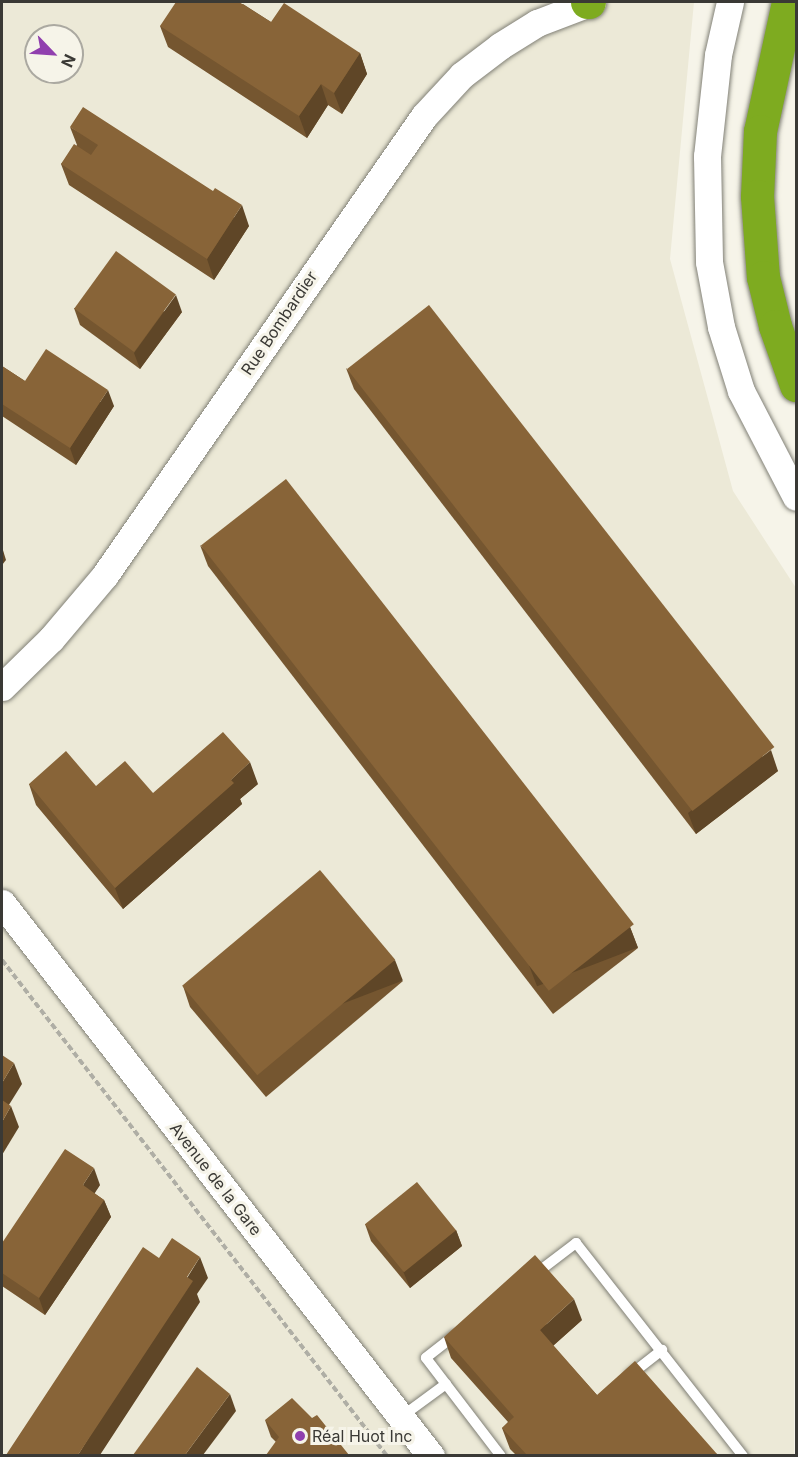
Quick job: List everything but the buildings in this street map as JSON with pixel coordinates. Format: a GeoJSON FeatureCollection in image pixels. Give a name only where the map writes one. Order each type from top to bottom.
{"type":"FeatureCollection","features":[{"type":"Feature","properties":{"kind":"highway"},"geometry":{"type":"LineString","coordinates":[[788,2],[760,131],[757,196],[763,277],[775,326],[796,385]]}},
{"type":"Feature","properties":{"kind":"street","name":"Rue Bombardier"},"geometry":{"type":"LineString","coordinates":[[2,687],[51,639],[105,575],[424,116],[462,75],[500,46],[537,24],[589,2]]}},
{"type":"Feature","properties":{"kind":"street"},"geometry":{"type":"LineString","coordinates":[[730,2],[718,55],[707,156],[705,230],[710,273],[721,327],[741,391],[796,497]]}},
{"type":"Feature","properties":{"kind":"street","name":"Avenue de la Gare"},"geometry":{"type":"LineString","coordinates":[[2,903],[431,1455]]}},
{"type":"Feature","properties":{"kind":"lane"},"geometry":{"type":"LineString","coordinates":[[520,1286],[576,1243],[743,1455]]}},
{"type":"Feature","properties":{"kind":"lane"},"geometry":{"type":"LineString","coordinates":[[463,1329],[426,1358],[501,1455]]}},
{"type":"Feature","properties":{"kind":"lane"},"geometry":{"type":"LineString","coordinates":[[620,1383],[662,1350]]}},
{"type":"Feature","properties":{"kind":"lane"},"geometry":{"type":"LineString","coordinates":[[401,1417],[446,1384]]}},
{"type":"Feature","properties":{"kind":"path"},"geometry":{"type":"LineString","coordinates":[[2,960],[387,1455]]}},
{"type":"Feature","properties":{"kind":"shaded area"},"geometry":{"type":"Polygon","coordinates":[[[2,2],[694,2],[670,259],[733,491],[796,588],[794,1456],[2,1456],[2,2]]]}},
{"type":"Feature","properties":{"kind":"place","name":"Réal Huot Inc"},"geometry":{"type":"Point","coordinates":[300,1436]}}]}
